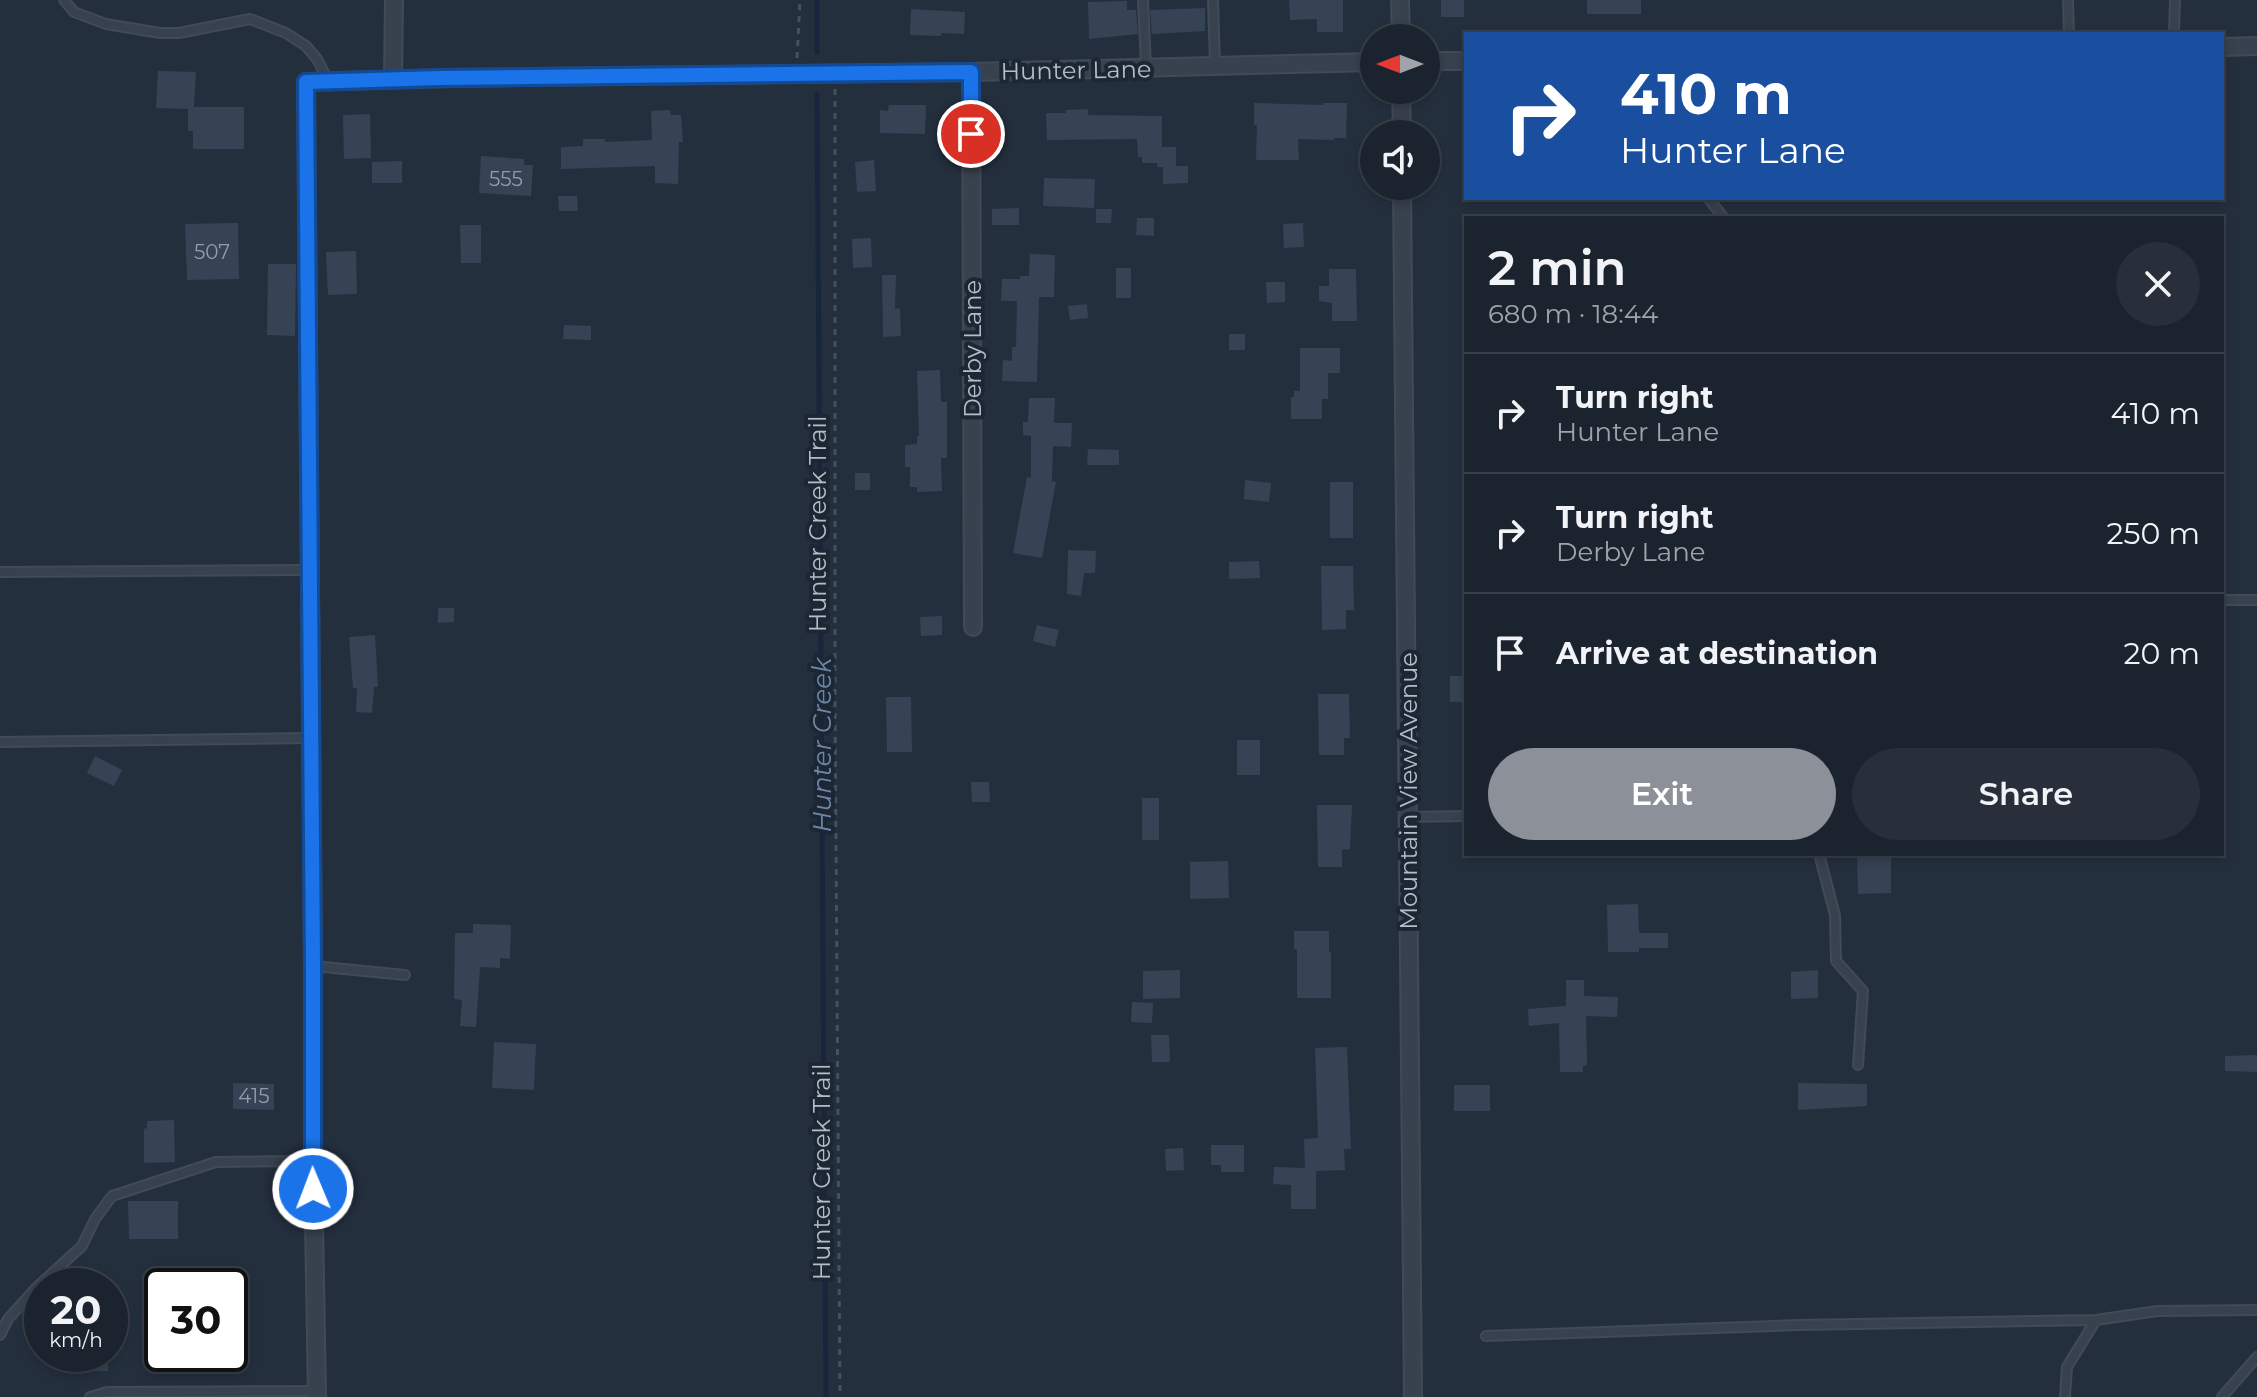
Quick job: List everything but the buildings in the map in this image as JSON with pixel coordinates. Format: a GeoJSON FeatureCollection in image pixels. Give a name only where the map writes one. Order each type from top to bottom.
{"type":"FeatureCollection","features":[{"type":"Feature","properties":{"kind":"street"},"geometry":{"type":"LineString","coordinates":[[393,80],[394,0]]}},
{"type":"Feature","properties":{"kind":"street"},"geometry":{"type":"LineString","coordinates":[[1400,0],[1401,24]]}},
{"type":"Feature","properties":{"kind":"street"},"geometry":{"type":"LineString","coordinates":[[2224,47],[2257,46]]}},
{"type":"Feature","properties":{"kind":"street"},"geometry":{"type":"LineString","coordinates":[[1440,61],[1464,61]]}},
{"type":"Feature","properties":{"kind":"street","name":"Hunter Lane"},"geometry":{"type":"LineString","coordinates":[[328,81],[971,72],[1360,62]]}},
{"type":"Feature","properties":{"kind":"street","name":"Derby Lane"},"geometry":{"type":"LineString","coordinates":[[971,72],[973,627]]}},
{"type":"Feature","properties":{"kind":"street"},"geometry":{"type":"LineString","coordinates":[[317,1394],[306,82],[328,81]]}},
{"type":"Feature","properties":{"kind":"street","name":"Mountain View Avenue"},"geometry":{"type":"LineString","coordinates":[[1402,200],[1413,1397]]}},
{"type":"Feature","properties":{"kind":"lane"},"geometry":{"type":"LineString","coordinates":[[64,0],[74,12],[106,24],[160,33],[179,33],[250,19],[286,33],[306,46],[328,81]]}},
{"type":"Feature","properties":{"kind":"lane"},"geometry":{"type":"LineString","coordinates":[[1143,0],[1146,68]]}},
{"type":"Feature","properties":{"kind":"lane"},"geometry":{"type":"LineString","coordinates":[[1213,0],[1215,66]]}},
{"type":"Feature","properties":{"kind":"lane"},"geometry":{"type":"LineString","coordinates":[[2068,0],[2069,32]]}},
{"type":"Feature","properties":{"kind":"lane"},"geometry":{"type":"LineString","coordinates":[[2174,32],[2175,0]]}},
{"type":"Feature","properties":{"kind":"lane"},"geometry":{"type":"LineString","coordinates":[[1710,200],[1722,216]]}},
{"type":"Feature","properties":{"kind":"lane"},"geometry":{"type":"LineString","coordinates":[[0,572],[310,570]]}},
{"type":"Feature","properties":{"kind":"lane"},"geometry":{"type":"LineString","coordinates":[[2224,601],[2257,600]]}},
{"type":"Feature","properties":{"kind":"lane"},"geometry":{"type":"LineString","coordinates":[[0,742],[312,738]]}},
{"type":"Feature","properties":{"kind":"lane"},"geometry":{"type":"LineString","coordinates":[[1408,817],[1464,816]]}},
{"type":"Feature","properties":{"kind":"lane"},"geometry":{"type":"LineString","coordinates":[[1820,856],[1835,915],[1836,961],[1863,991],[1858,1065]]}},
{"type":"Feature","properties":{"kind":"lane"},"geometry":{"type":"LineString","coordinates":[[313,966],[405,975]]}},
{"type":"Feature","properties":{"kind":"lane"},"geometry":{"type":"LineString","coordinates":[[0,1335],[8,1319],[36,1288],[82,1246],[95,1219],[112,1196],[216,1162],[313,1161]]}},
{"type":"Feature","properties":{"kind":"lane"},"geometry":{"type":"LineString","coordinates":[[1486,1336],[1812,1325],[2096,1320],[2157,1311],[2257,1310]]}},
{"type":"Feature","properties":{"kind":"lane"},"geometry":{"type":"LineString","coordinates":[[2065,1397],[2067,1367],[2096,1320]]}},
{"type":"Feature","properties":{"kind":"lane"},"geometry":{"type":"LineString","coordinates":[[2222,1397],[2257,1357]]}},
{"type":"Feature","properties":{"kind":"lane"},"geometry":{"type":"LineString","coordinates":[[90,1397],[107,1392],[317,1394]]}},
{"type":"Feature","properties":{"kind":"path"},"geometry":{"type":"LineString","coordinates":[[797,74],[800,0]]}},
{"type":"Feature","properties":{"kind":"path","name":"Hunter Creek Trail"},"geometry":{"type":"LineString","coordinates":[[835,73],[840,1397]]}},
{"type":"Feature","properties":{"kind":"waterway","name":"Hunter Creek"},"geometry":{"type":"LineString","coordinates":[[817,0],[817,52]]}},
{"type":"Feature","properties":{"kind":"waterway","name":"Hunter Creek"},"geometry":{"type":"LineString","coordinates":[[817,94],[826,1397]]}},
{"type":"Feature","properties":{"kind":"route"},"geometry":{"type":"LineString","coordinates":[[313,1189],[306,82],[971,72],[971,134]]}}]}
